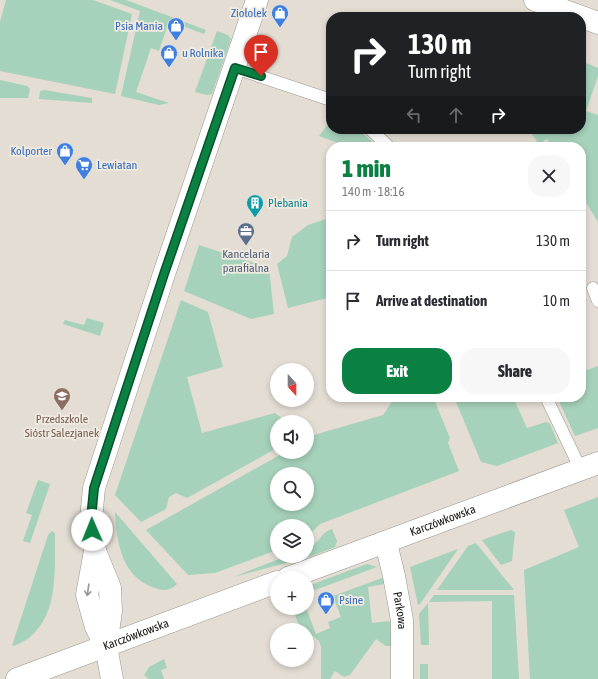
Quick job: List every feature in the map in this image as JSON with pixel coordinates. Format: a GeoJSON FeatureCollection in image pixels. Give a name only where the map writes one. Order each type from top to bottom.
{"type":"FeatureCollection","features":[{"type":"Feature","properties":{"kind":"street"},"geometry":{"type":"LineString","coordinates":[[112,679],[106,646],[96,627],[87,595],[95,551],[91,519],[94,488],[164,274],[257,0]]}},
{"type":"Feature","properties":{"kind":"street"},"geometry":{"type":"LineString","coordinates":[[535,0],[568,12]]}},
{"type":"Feature","properties":{"kind":"street"},"geometry":{"type":"LineString","coordinates":[[586,19],[598,23]]}},
{"type":"Feature","properties":{"kind":"street","name":"Karczówkowska"},"geometry":{"type":"LineString","coordinates":[[308,571],[589,466]]}},
{"type":"Feature","properties":{"kind":"street","name":"Parkowa"},"geometry":{"type":"LineString","coordinates":[[386,543],[402,620],[402,679]]}},
{"type":"Feature","properties":{"kind":"street","name":"Karczówkowska"},"geometry":{"type":"LineString","coordinates":[[16,679],[270,585]]}},
{"type":"Feature","properties":{"kind":"lane"},"geometry":{"type":"LineString","coordinates":[[235,68],[326,98]]}},
{"type":"Feature","properties":{"kind":"lane"},"geometry":{"type":"LineString","coordinates":[[375,134],[384,142]]}},
{"type":"Feature","properties":{"kind":"lane"},"geometry":{"type":"LineString","coordinates":[[592,288],[598,301]]}},
{"type":"Feature","properties":{"kind":"lane"},"geometry":{"type":"LineString","coordinates":[[549,402],[589,466]]}},
{"type":"Feature","properties":{"kind":"green space"},"geometry":{"type":"Polygon","coordinates":[[[6,0],[93,0],[132,14],[115,94],[0,71],[0,22],[6,0]]]}},
{"type":"Feature","properties":{"kind":"green space"},"geometry":{"type":"Polygon","coordinates":[[[110,0],[126,0],[206,30],[204,34],[169,21],[159,51],[151,48],[136,92],[169,103],[159,105],[121,96],[140,11],[110,0]]]}},
{"type":"Feature","properties":{"kind":"green space"},"geometry":{"type":"Polygon","coordinates":[[[217,31],[228,35],[231,39],[212,94],[207,95],[195,92],[217,31]]]}},
{"type":"Feature","properties":{"kind":"green space"},"geometry":{"type":"Polygon","coordinates":[[[586,63],[598,68],[598,76],[586,111],[586,63]]]}},
{"type":"Feature","properties":{"kind":"green space"},"geometry":{"type":"Polygon","coordinates":[[[0,80],[27,86],[30,89],[28,98],[0,98],[0,80]]]}},
{"type":"Feature","properties":{"kind":"green space"},"geometry":{"type":"Polygon","coordinates":[[[44,90],[92,98],[92,103],[39,99],[40,91],[44,90]]]}},
{"type":"Feature","properties":{"kind":"green space"},"geometry":{"type":"Polygon","coordinates":[[[586,111],[598,115],[598,222],[586,202],[586,142],[549,142],[547,139],[542,142],[538,142],[532,134],[586,134],[586,111]]]}},
{"type":"Feature","properties":{"kind":"green space"},"geometry":{"type":"Polygon","coordinates":[[[326,127],[326,134],[364,134],[372,142],[335,142],[319,136],[326,127]]]}},
{"type":"Feature","properties":{"kind":"green space"},"geometry":{"type":"Polygon","coordinates":[[[326,219],[326,298],[288,308],[277,264],[287,256],[292,237],[308,225],[326,219]]]}},
{"type":"Feature","properties":{"kind":"green space"},"geometry":{"type":"Polygon","coordinates":[[[199,245],[269,268],[274,314],[251,319],[184,291],[199,245]]]}},
{"type":"Feature","properties":{"kind":"green space"},"geometry":{"type":"Polygon","coordinates":[[[181,300],[208,312],[223,367],[187,377],[202,433],[275,413],[278,415],[270,415],[270,452],[187,498],[176,493],[169,497],[166,509],[141,522],[115,495],[181,300]]]}},
{"type":"Feature","properties":{"kind":"green space"},"geometry":{"type":"Polygon","coordinates":[[[87,318],[104,323],[100,336],[63,324],[65,320],[84,325],[87,318]]]}},
{"type":"Feature","properties":{"kind":"green space"},"geometry":{"type":"Polygon","coordinates":[[[598,366],[598,428],[575,436],[559,402],[586,402],[586,370],[598,366]]]}},
{"type":"Feature","properties":{"kind":"green space"},"geometry":{"type":"Polygon","coordinates":[[[392,402],[435,402],[450,438],[448,443],[459,471],[320,524],[314,530],[314,519],[270,519],[270,553],[215,573],[188,575],[146,530],[273,459],[314,459],[314,435],[383,415],[392,402]]]}},
{"type":"Feature","properties":{"kind":"green space"},"geometry":{"type":"Polygon","coordinates":[[[456,402],[515,402],[527,428],[546,422],[550,424],[558,443],[497,466],[481,462],[456,402]]]}},
{"type":"Feature","properties":{"kind":"green space"},"geometry":{"type":"Polygon","coordinates":[[[38,480],[50,484],[30,543],[23,541],[32,515],[26,513],[38,480]]]}},
{"type":"Feature","properties":{"kind":"green space"},"geometry":{"type":"Polygon","coordinates":[[[598,497],[598,679],[530,679],[524,570],[579,547],[564,510],[598,497]]]}},
{"type":"Feature","properties":{"kind":"green space"},"geometry":{"type":"Polygon","coordinates":[[[115,512],[177,584],[167,590],[158,589],[144,583],[135,576],[123,557],[117,535],[115,512]]]}},
{"type":"Feature","properties":{"kind":"green space"},"geometry":{"type":"Polygon","coordinates":[[[332,529],[337,541],[335,547],[314,555],[314,545],[332,529]]]}},
{"type":"Feature","properties":{"kind":"green space"},"geometry":{"type":"Polygon","coordinates":[[[511,530],[515,532],[512,561],[501,565],[482,540],[511,530]]]}},
{"type":"Feature","properties":{"kind":"green space"},"geometry":{"type":"Polygon","coordinates":[[[52,531],[55,533],[55,575],[51,603],[39,628],[29,638],[12,646],[48,535],[52,531]]]}},
{"type":"Feature","properties":{"kind":"green space"},"geometry":{"type":"Polygon","coordinates":[[[476,543],[514,590],[437,590],[468,546],[476,543]]]}},
{"type":"Feature","properties":{"kind":"green space"},"geometry":{"type":"Polygon","coordinates":[[[458,549],[420,604],[418,605],[410,567],[458,549]]]}},
{"type":"Feature","properties":{"kind":"green space"},"geometry":{"type":"Polygon","coordinates":[[[270,563],[286,563],[233,577],[270,563]]]}},
{"type":"Feature","properties":{"kind":"green space"},"geometry":{"type":"Polygon","coordinates":[[[367,564],[377,567],[314,590],[314,584],[367,564]]]}},
{"type":"Feature","properties":{"kind":"green space"},"geometry":{"type":"Polygon","coordinates":[[[385,577],[384,584],[368,587],[372,623],[390,621],[392,644],[391,646],[386,646],[376,639],[350,675],[344,677],[335,671],[330,679],[321,679],[321,647],[319,641],[314,637],[314,629],[316,634],[330,628],[328,622],[341,617],[333,596],[385,577]]]}},
{"type":"Feature","properties":{"kind":"green space"},"geometry":{"type":"Polygon","coordinates":[[[434,595],[514,595],[519,679],[492,679],[492,601],[429,602],[434,595]]]}},
{"type":"Feature","properties":{"kind":"green space"},"geometry":{"type":"Polygon","coordinates":[[[428,603],[429,645],[421,645],[419,614],[428,603]]]}},
{"type":"Feature","properties":{"kind":"green space"},"geometry":{"type":"Polygon","coordinates":[[[295,615],[309,615],[312,623],[298,623],[295,615]]]}},
{"type":"Feature","properties":{"kind":"green space"},"geometry":{"type":"Polygon","coordinates":[[[164,659],[167,668],[161,670],[164,679],[149,679],[144,675],[149,667],[164,659]]]}},
{"type":"Feature","properties":{"kind":"green space"},"geometry":{"type":"Polygon","coordinates":[[[420,664],[428,664],[428,679],[420,679],[420,664]]]}},
{"type":"Feature","properties":{"kind":"place","name":"Ziołolek"},"geometry":{"type":"Point","coordinates":[280,28]}},
{"type":"Feature","properties":{"kind":"place","name":"Psia Mania"},"geometry":{"type":"Point","coordinates":[176,41]}},
{"type":"Feature","properties":{"kind":"place","name":"u Rolnika"},"geometry":{"type":"Point","coordinates":[169,68]}},
{"type":"Feature","properties":{"kind":"place","name":"Kolporter"},"geometry":{"type":"Point","coordinates":[65,166]}},
{"type":"Feature","properties":{"kind":"place","name":"Lewiatan"},"geometry":{"type":"Point","coordinates":[84,180]}},
{"type":"Feature","properties":{"kind":"place","name":"Plebania"},"geometry":{"type":"Point","coordinates":[255,218]}},
{"type":"Feature","properties":{"kind":"place","name":"Kancelaria parafialna"},"geometry":{"type":"Point","coordinates":[246,246]}},
{"type":"Feature","properties":{"kind":"place","name":"Przedszkole Sióstr Salezjanek"},"geometry":{"type":"Point","coordinates":[62,411]}},
{"type":"Feature","properties":{"kind":"place","name":"Psine"},"geometry":{"type":"Point","coordinates":[326,615]}},
{"type":"Feature","properties":{"kind":"route"},"geometry":{"type":"LineString","coordinates":[[92,530],[91,519],[94,488],[164,274],[235,68],[261,76]]}}]}
